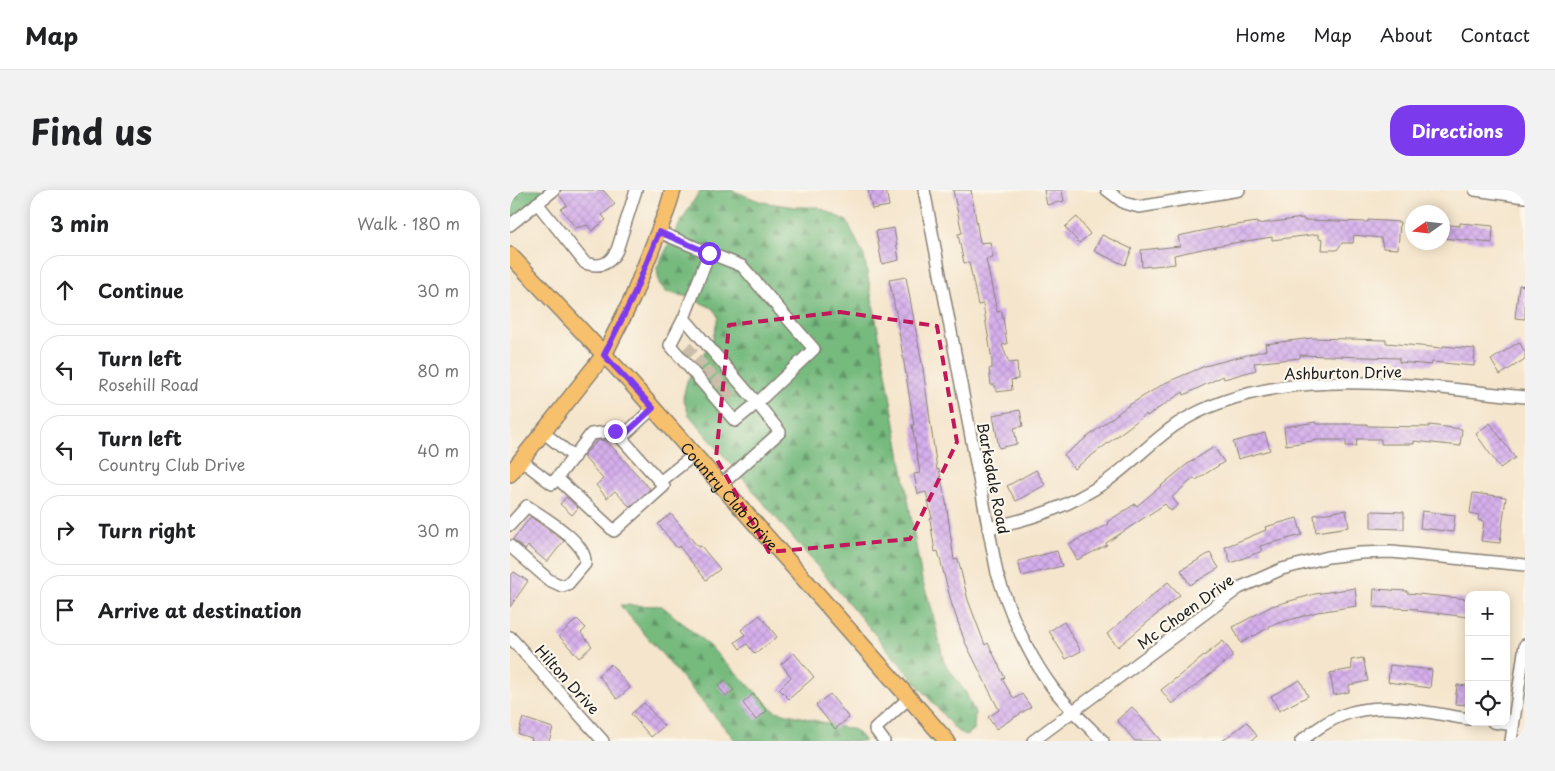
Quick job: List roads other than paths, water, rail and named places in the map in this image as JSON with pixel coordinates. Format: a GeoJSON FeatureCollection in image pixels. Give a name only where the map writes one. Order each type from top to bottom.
{"type":"FeatureCollection","features":[{"type":"Feature","properties":{"kind":"main road"},"geometry":{"type":"LineString","coordinates":[[510,474],[604,355],[632,299],[659,232],[668,192]]}},
{"type":"Feature","properties":{"kind":"main road","name":"Country Club Drive"},"geometry":{"type":"LineString","coordinates":[[510,255],[653,408],[947,741]]}},
{"type":"Feature","properties":{"kind":"street"},"geometry":{"type":"LineString","coordinates":[[510,225],[554,190]]}},
{"type":"Feature","properties":{"kind":"street"},"geometry":{"type":"LineString","coordinates":[[537,203],[585,263],[592,266],[606,264],[612,259],[636,190]]}},
{"type":"Feature","properties":{"kind":"street","name":"Barksdale Road"},"geometry":{"type":"LineString","coordinates":[[924,190],[997,573],[1007,604],[1031,654],[1053,688],[1103,741]]}},
{"type":"Feature","properties":{"kind":"street"},"geometry":{"type":"LineString","coordinates":[[1107,190],[1124,203],[1139,207],[1239,190]]}},
{"type":"Feature","properties":{"kind":"street"},"geometry":{"type":"LineString","coordinates":[[1475,190],[1525,196]]}},
{"type":"Feature","properties":{"kind":"street"},"geometry":{"type":"LineString","coordinates":[[659,232],[742,266],[814,349],[757,403],[735,421],[721,399],[684,356],[670,345],[684,318],[709,253]]}},
{"type":"Feature","properties":{"kind":"street"},"geometry":{"type":"LineString","coordinates":[[684,318],[719,363],[757,403],[780,432],[721,485]]}},
{"type":"Feature","properties":{"kind":"street","name":"Ashburton Drive"},"geometry":{"type":"LineString","coordinates":[[988,528],[1026,520],[1070,503],[1106,481],[1178,424],[1221,403],[1266,390],[1305,384],[1376,384],[1406,385],[1525,397]]}},
{"type":"Feature","properties":{"kind":"street"},"geometry":{"type":"LineString","coordinates":[[621,438],[653,408]]}},
{"type":"Feature","properties":{"kind":"street"},"geometry":{"type":"LineString","coordinates":[[521,460],[552,484],[591,434],[615,431],[664,486],[614,531],[557,478]]}},
{"type":"Feature","properties":{"kind":"street"},"geometry":{"type":"LineString","coordinates":[[543,432],[574,457]]}},
{"type":"Feature","properties":{"kind":"street"},"geometry":{"type":"LineString","coordinates":[[661,481],[694,455]]}},
{"type":"Feature","properties":{"kind":"street"},"geometry":{"type":"LineString","coordinates":[[510,524],[527,506],[567,534],[581,549],[585,564],[568,584],[562,586],[549,580],[510,546]]}},
{"type":"Feature","properties":{"kind":"street","name":"Mc Choen Drive"},"geometry":{"type":"LineString","coordinates":[[1033,741],[1239,588],[1282,570],[1328,557],[1392,552],[1525,565]]}},
{"type":"Feature","properties":{"kind":"street","name":"Hilton Drive"},"geometry":{"type":"LineString","coordinates":[[510,637],[603,741]]}},
{"type":"Feature","properties":{"kind":"street"},"geometry":{"type":"LineString","coordinates":[[1511,741],[1525,645]]}},
{"type":"Feature","properties":{"kind":"street"},"geometry":{"type":"LineString","coordinates":[[884,741],[875,729],[909,698]]}},
{"type":"Feature","properties":{"kind":"street"},"geometry":{"type":"LineString","coordinates":[[1301,741],[1322,726],[1344,715],[1375,708],[1390,708],[1465,718]]}},
{"type":"Feature","properties":{"kind":"tunnel"},"geometry":{"type":"LineString","coordinates":[[686,354],[698,343]]}},
{"type":"Feature","properties":{"kind":"tunnel"},"geometry":{"type":"LineString","coordinates":[[696,366],[708,355]]}},
{"type":"Feature","properties":{"kind":"tunnel"},"geometry":{"type":"LineString","coordinates":[[705,376],[717,365]]}},
{"type":"Feature","properties":{"kind":"tunnel"},"geometry":{"type":"LineString","coordinates":[[714,385],[726,375]]}},
{"type":"Feature","properties":{"kind":"tunnel"},"geometry":{"type":"LineString","coordinates":[[724,397],[736,386]]}}]}
